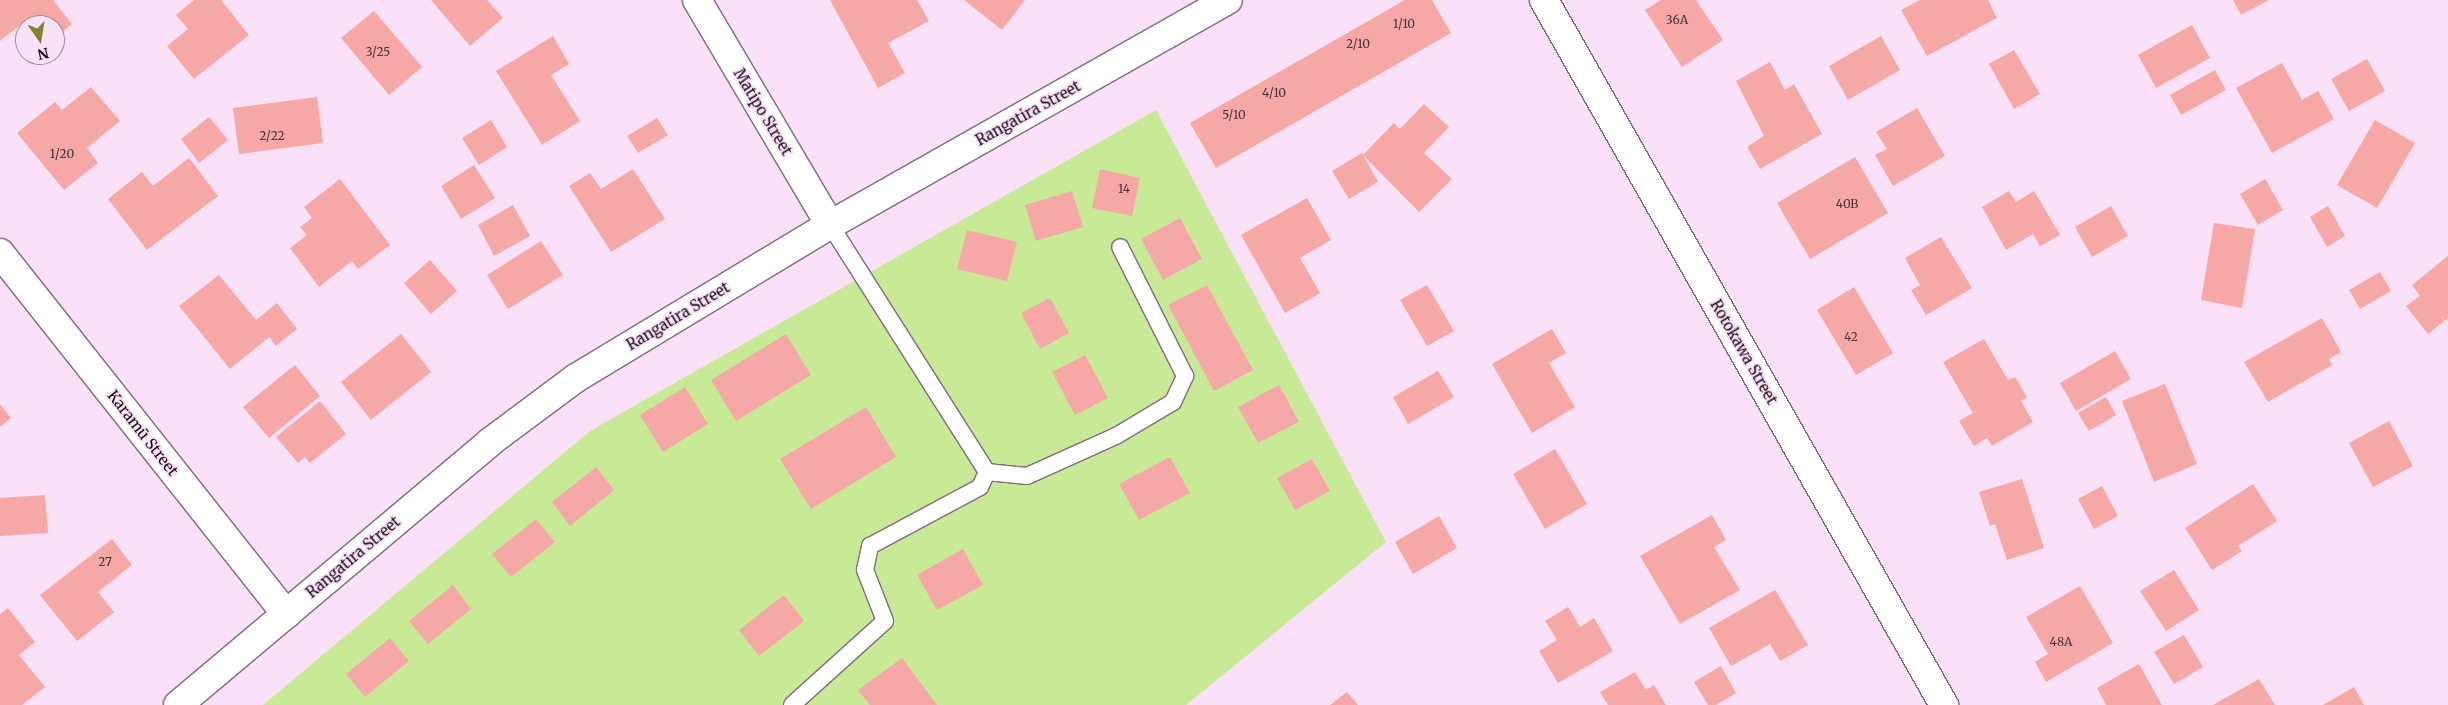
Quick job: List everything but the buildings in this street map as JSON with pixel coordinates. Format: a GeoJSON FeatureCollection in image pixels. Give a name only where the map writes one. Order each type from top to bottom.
{"type":"FeatureCollection","features":[{"type":"Feature","properties":{"kind":"street","name":"Matipo Street"},"geometry":{"type":"LineString","coordinates":[[696,0],[830,225]]}},
{"type":"Feature","properties":{"kind":"street","name":"Rangatira Street"},"geometry":{"type":"LineString","coordinates":[[178,705],[490,442],[576,378],[830,225],[1228,0]]}},
{"type":"Feature","properties":{"kind":"street","name":"Rotokawa Street"},"geometry":{"type":"LineString","coordinates":[[1544,0],[1944,705]]}},
{"type":"Feature","properties":{"kind":"street","name":"Karamū Street"},"geometry":{"type":"LineString","coordinates":[[0,253],[286,614]]}},
{"type":"Feature","properties":{"kind":"lane"},"geometry":{"type":"LineString","coordinates":[[830,225],[987,472]]}},
{"type":"Feature","properties":{"kind":"lane"},"geometry":{"type":"LineString","coordinates":[[987,472],[1027,476],[1116,436],[1173,402],[1185,376],[1120,247]]}},
{"type":"Feature","properties":{"kind":"lane"},"geometry":{"type":"LineString","coordinates":[[792,705],[885,622],[864,570],[870,546],[980,487],[987,472]]}},
{"type":"Feature","properties":{"kind":"green space"},"geometry":{"type":"Polygon","coordinates":[[[1156,110],[1386,542],[1186,705],[263,705],[590,431],[1156,110]]]}}]}
